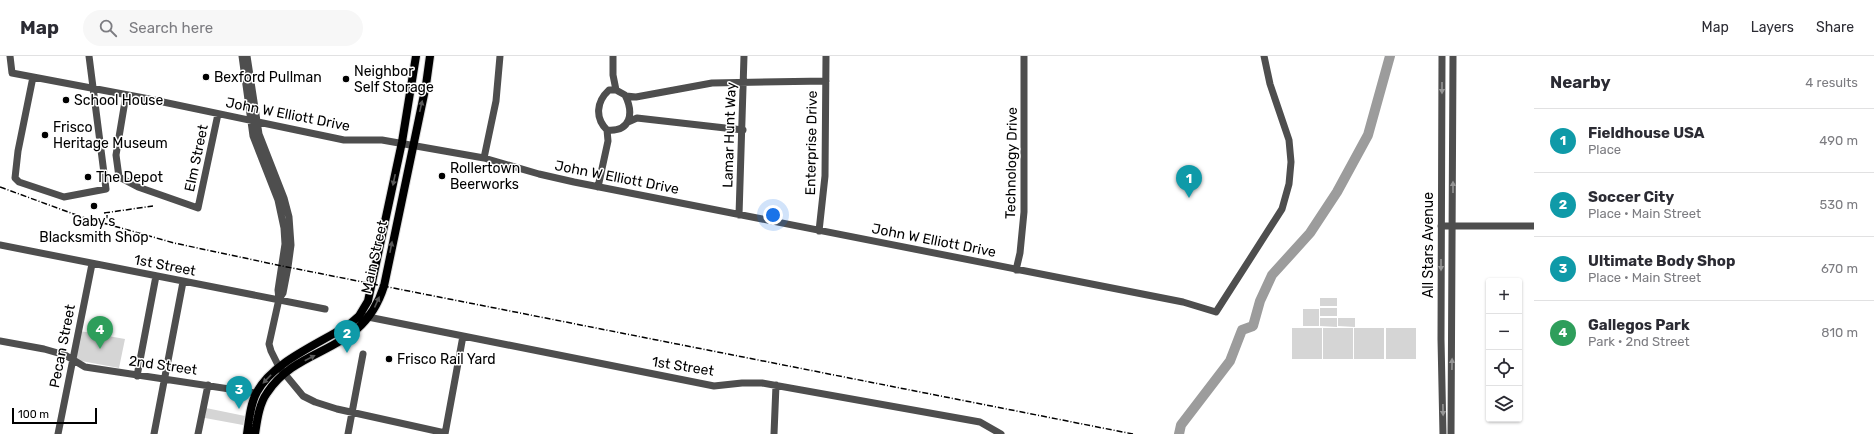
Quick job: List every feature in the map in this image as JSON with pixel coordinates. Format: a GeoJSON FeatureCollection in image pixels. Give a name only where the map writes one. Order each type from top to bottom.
{"type":"FeatureCollection","features":[{"type":"Feature","properties":{"kind":"main road","name":"Main Street"},"geometry":{"type":"LineString","coordinates":[[247,434],[256,393],[265,380],[279,367],[333,335],[359,316],[371,293],[402,142],[416,56]]}},
{"type":"Feature","properties":{"kind":"main road","name":"Main Street"},"geometry":{"type":"LineString","coordinates":[[255,434],[266,394],[284,374],[295,366],[356,331],[369,318],[378,302],[384,286],[426,85],[430,56]]}},
{"type":"Feature","properties":{"kind":"street","name":"John W Elliott Drive"},"geometry":{"type":"LineString","coordinates":[[10,56],[12,74],[93,88],[254,120],[344,140],[382,140],[402,142],[484,158],[539,174],[598,187],[1183,302],[1216,312],[1282,209],[1289,184],[1291,162],[1289,140],[1270,84],[1264,56]]}},
{"type":"Feature","properties":{"kind":"street"},"geometry":{"type":"LineString","coordinates":[[33,77],[18,151],[15,178],[19,182],[64,197],[106,189],[89,56]]}},
{"type":"Feature","properties":{"kind":"street"},"geometry":{"type":"LineString","coordinates":[[242,56],[254,120]]}},
{"type":"Feature","properties":{"kind":"street"},"geometry":{"type":"LineString","coordinates":[[247,56],[254,120],[253,136],[278,200],[282,215],[284,244],[278,290],[279,299],[269,344],[271,351],[284,374],[303,396],[315,402],[445,433],[463,336]]}},
{"type":"Feature","properties":{"kind":"street"},"geometry":{"type":"LineString","coordinates":[[484,158],[496,101],[500,56]]}},
{"type":"Feature","properties":{"kind":"street"},"geometry":{"type":"LineString","coordinates":[[612,90],[613,56]]}},
{"type":"Feature","properties":{"kind":"street","name":"Lamar Hunt Way"},"geometry":{"type":"LineString","coordinates":[[739,215],[744,56]]}},
{"type":"Feature","properties":{"kind":"street","name":"Enterprise Drive"},"geometry":{"type":"LineString","coordinates":[[819,231],[825,176],[826,56]]}},
{"type":"Feature","properties":{"kind":"street","name":"Technology Drive"},"geometry":{"type":"LineString","coordinates":[[1016,270],[1020,253],[1024,212],[1024,56]]}},
{"type":"Feature","properties":{"kind":"street","name":"All Stars Avenue"},"geometry":{"type":"LineString","coordinates":[[1442,56],[1441,226],[1443,434]]}},
{"type":"Feature","properties":{"kind":"street","name":"All Stars Avenue"},"geometry":{"type":"LineString","coordinates":[[1451,434],[1453,56]]}},
{"type":"Feature","properties":{"kind":"street"},"geometry":{"type":"LineString","coordinates":[[612,90],[626,96],[636,97],[712,83],[826,81]]}},
{"type":"Feature","properties":{"kind":"street"},"geometry":{"type":"LineString","coordinates":[[612,90],[603,95],[598,111],[602,125],[607,130],[616,131]]}},
{"type":"Feature","properties":{"kind":"street","name":"Elm Street"},"geometry":{"type":"LineString","coordinates":[[126,95],[116,155],[119,177],[138,187],[198,208],[218,114]]}},
{"type":"Feature","properties":{"kind":"street"},"geometry":{"type":"LineString","coordinates":[[626,96],[630,107],[637,118]]}},
{"type":"Feature","properties":{"kind":"street"},"geometry":{"type":"LineString","coordinates":[[628,122],[630,107],[636,97]]}},
{"type":"Feature","properties":{"kind":"street"},"geometry":{"type":"LineString","coordinates":[[1442,108],[1453,109]]}},
{"type":"Feature","properties":{"kind":"street"},"geometry":{"type":"LineString","coordinates":[[608,141],[616,131],[623,128],[628,122],[637,118],[742,130]]}},
{"type":"Feature","properties":{"kind":"street"},"geometry":{"type":"LineString","coordinates":[[598,187],[608,141],[607,130]]}},
{"type":"Feature","properties":{"kind":"street"},"geometry":{"type":"LineString","coordinates":[[1441,226],[1534,226]]}},
{"type":"Feature","properties":{"kind":"street","name":"1st Street"},"geometry":{"type":"LineString","coordinates":[[0,245],[325,309]]}},
{"type":"Feature","properties":{"kind":"street","name":"Pecan Street"},"geometry":{"type":"LineString","coordinates":[[58,434],[92,264]]}},
{"type":"Feature","properties":{"kind":"street"},"geometry":{"type":"LineString","coordinates":[[137,376],[156,276]]}},
{"type":"Feature","properties":{"kind":"street"},"geometry":{"type":"LineString","coordinates":[[154,434],[183,282]]}},
{"type":"Feature","properties":{"kind":"street","name":"1st Street"},"geometry":{"type":"LineString","coordinates":[[359,316],[714,386],[742,383],[776,385],[980,422],[1001,434]]}},
{"type":"Feature","properties":{"kind":"street","name":"2nd Street"},"geometry":{"type":"LineString","coordinates":[[0,341],[44,349],[72,358],[78,364],[85,366],[137,376],[208,384],[256,393]]}},
{"type":"Feature","properties":{"kind":"street"},"geometry":{"type":"LineString","coordinates":[[348,434],[363,354]]}},
{"type":"Feature","properties":{"kind":"street"},"geometry":{"type":"LineString","coordinates":[[198,434],[208,384]]}},
{"type":"Feature","properties":{"kind":"street"},"geometry":{"type":"LineString","coordinates":[[774,434],[776,385]]}},
{"type":"Feature","properties":{"kind":"street"},"geometry":{"type":"LineString","coordinates":[[1442,387],[1451,387]]}},
{"type":"Feature","properties":{"kind":"shaded area"},"geometry":{"type":"Polygon","coordinates":[[[1320,298],[1337,298],[1337,306],[1320,306],[1320,298]]]}},
{"type":"Feature","properties":{"kind":"shaded area"},"geometry":{"type":"Polygon","coordinates":[[[1320,308],[1337,308],[1337,316],[1320,316],[1320,308]]]}},
{"type":"Feature","properties":{"kind":"shaded area"},"geometry":{"type":"Polygon","coordinates":[[[1303,309],[1319,309],[1319,326],[1303,326],[1303,309]]]}},
{"type":"Feature","properties":{"kind":"shaded area"},"geometry":{"type":"Polygon","coordinates":[[[1320,318],[1337,318],[1337,327],[1320,326],[1320,318]]]}},
{"type":"Feature","properties":{"kind":"shaded area"},"geometry":{"type":"Polygon","coordinates":[[[1338,318],[1355,318],[1355,327],[1338,326],[1338,318]]]}},
{"type":"Feature","properties":{"kind":"shaded area"},"geometry":{"type":"Polygon","coordinates":[[[1292,328],[1322,328],[1322,359],[1292,359],[1292,328]]]}},
{"type":"Feature","properties":{"kind":"shaded area"},"geometry":{"type":"Polygon","coordinates":[[[1323,328],[1353,328],[1353,359],[1323,359],[1323,328]]]}},
{"type":"Feature","properties":{"kind":"shaded area"},"geometry":{"type":"Polygon","coordinates":[[[1354,328],[1384,328],[1384,359],[1354,359],[1354,328]]]}},
{"type":"Feature","properties":{"kind":"shaded area"},"geometry":{"type":"Polygon","coordinates":[[[1386,328],[1416,328],[1416,359],[1386,359],[1386,328]]]}},
{"type":"Feature","properties":{"kind":"shaded area"},"geometry":{"type":"Polygon","coordinates":[[[80,331],[125,339],[119,368],[76,360],[80,331]]]}},
{"type":"Feature","properties":{"kind":"shaded area"},"geometry":{"type":"Polygon","coordinates":[[[206,408],[245,416],[243,425],[205,418],[206,408]]]}},
{"type":"Feature","properties":{"kind":"waterway"},"geometry":{"type":"LineString","coordinates":[[1179,434],[1181,425],[1230,361],[1242,330],[1253,326],[1260,301],[1272,275],[1310,233],[1337,192],[1368,135],[1390,56]]}},
{"type":"Feature","properties":{"kind":"railway"},"geometry":{"type":"LineString","coordinates":[[0,187],[82,217],[174,243],[282,266],[1133,434]]}},
{"type":"Feature","properties":{"kind":"railway"},"geometry":{"type":"LineString","coordinates":[[104,213],[153,206]]}},
{"type":"Feature","properties":{"kind":"place","name":"Bexford Pullman"},"geometry":{"type":"Point","coordinates":[206,77]}},
{"type":"Feature","properties":{"kind":"place","name":"Neighbor Self Storage"},"geometry":{"type":"Point","coordinates":[346,79]}},
{"type":"Feature","properties":{"kind":"place","name":"School House"},"geometry":{"type":"Point","coordinates":[66,100]}},
{"type":"Feature","properties":{"kind":"place","name":"Frisco Heritage Museum"},"geometry":{"type":"Point","coordinates":[45,135]}},
{"type":"Feature","properties":{"kind":"place","name":"Rollertown Beerworks"},"geometry":{"type":"Point","coordinates":[442,176]}},
{"type":"Feature","properties":{"kind":"place","name":"The Depot"},"geometry":{"type":"Point","coordinates":[88,177]}},
{"type":"Feature","properties":{"kind":"place","name":"Fieldhouse USA"},"geometry":{"type":"Point","coordinates":[1189,198]}},
{"type":"Feature","properties":{"kind":"place","name":"Gaby's Blacksmith Shop"},"geometry":{"type":"Point","coordinates":[94,206]}},
{"type":"Feature","properties":{"kind":"place","name":"Gallegos Park"},"geometry":{"type":"Point","coordinates":[100,349]}},
{"type":"Feature","properties":{"kind":"place","name":"Soccer City"},"geometry":{"type":"Point","coordinates":[347,353]}},
{"type":"Feature","properties":{"kind":"place","name":"Frisco Rail Yard"},"geometry":{"type":"Point","coordinates":[389,359]}},
{"type":"Feature","properties":{"kind":"place","name":"Ultimate Body Shop"},"geometry":{"type":"Point","coordinates":[239,409]}}]}
